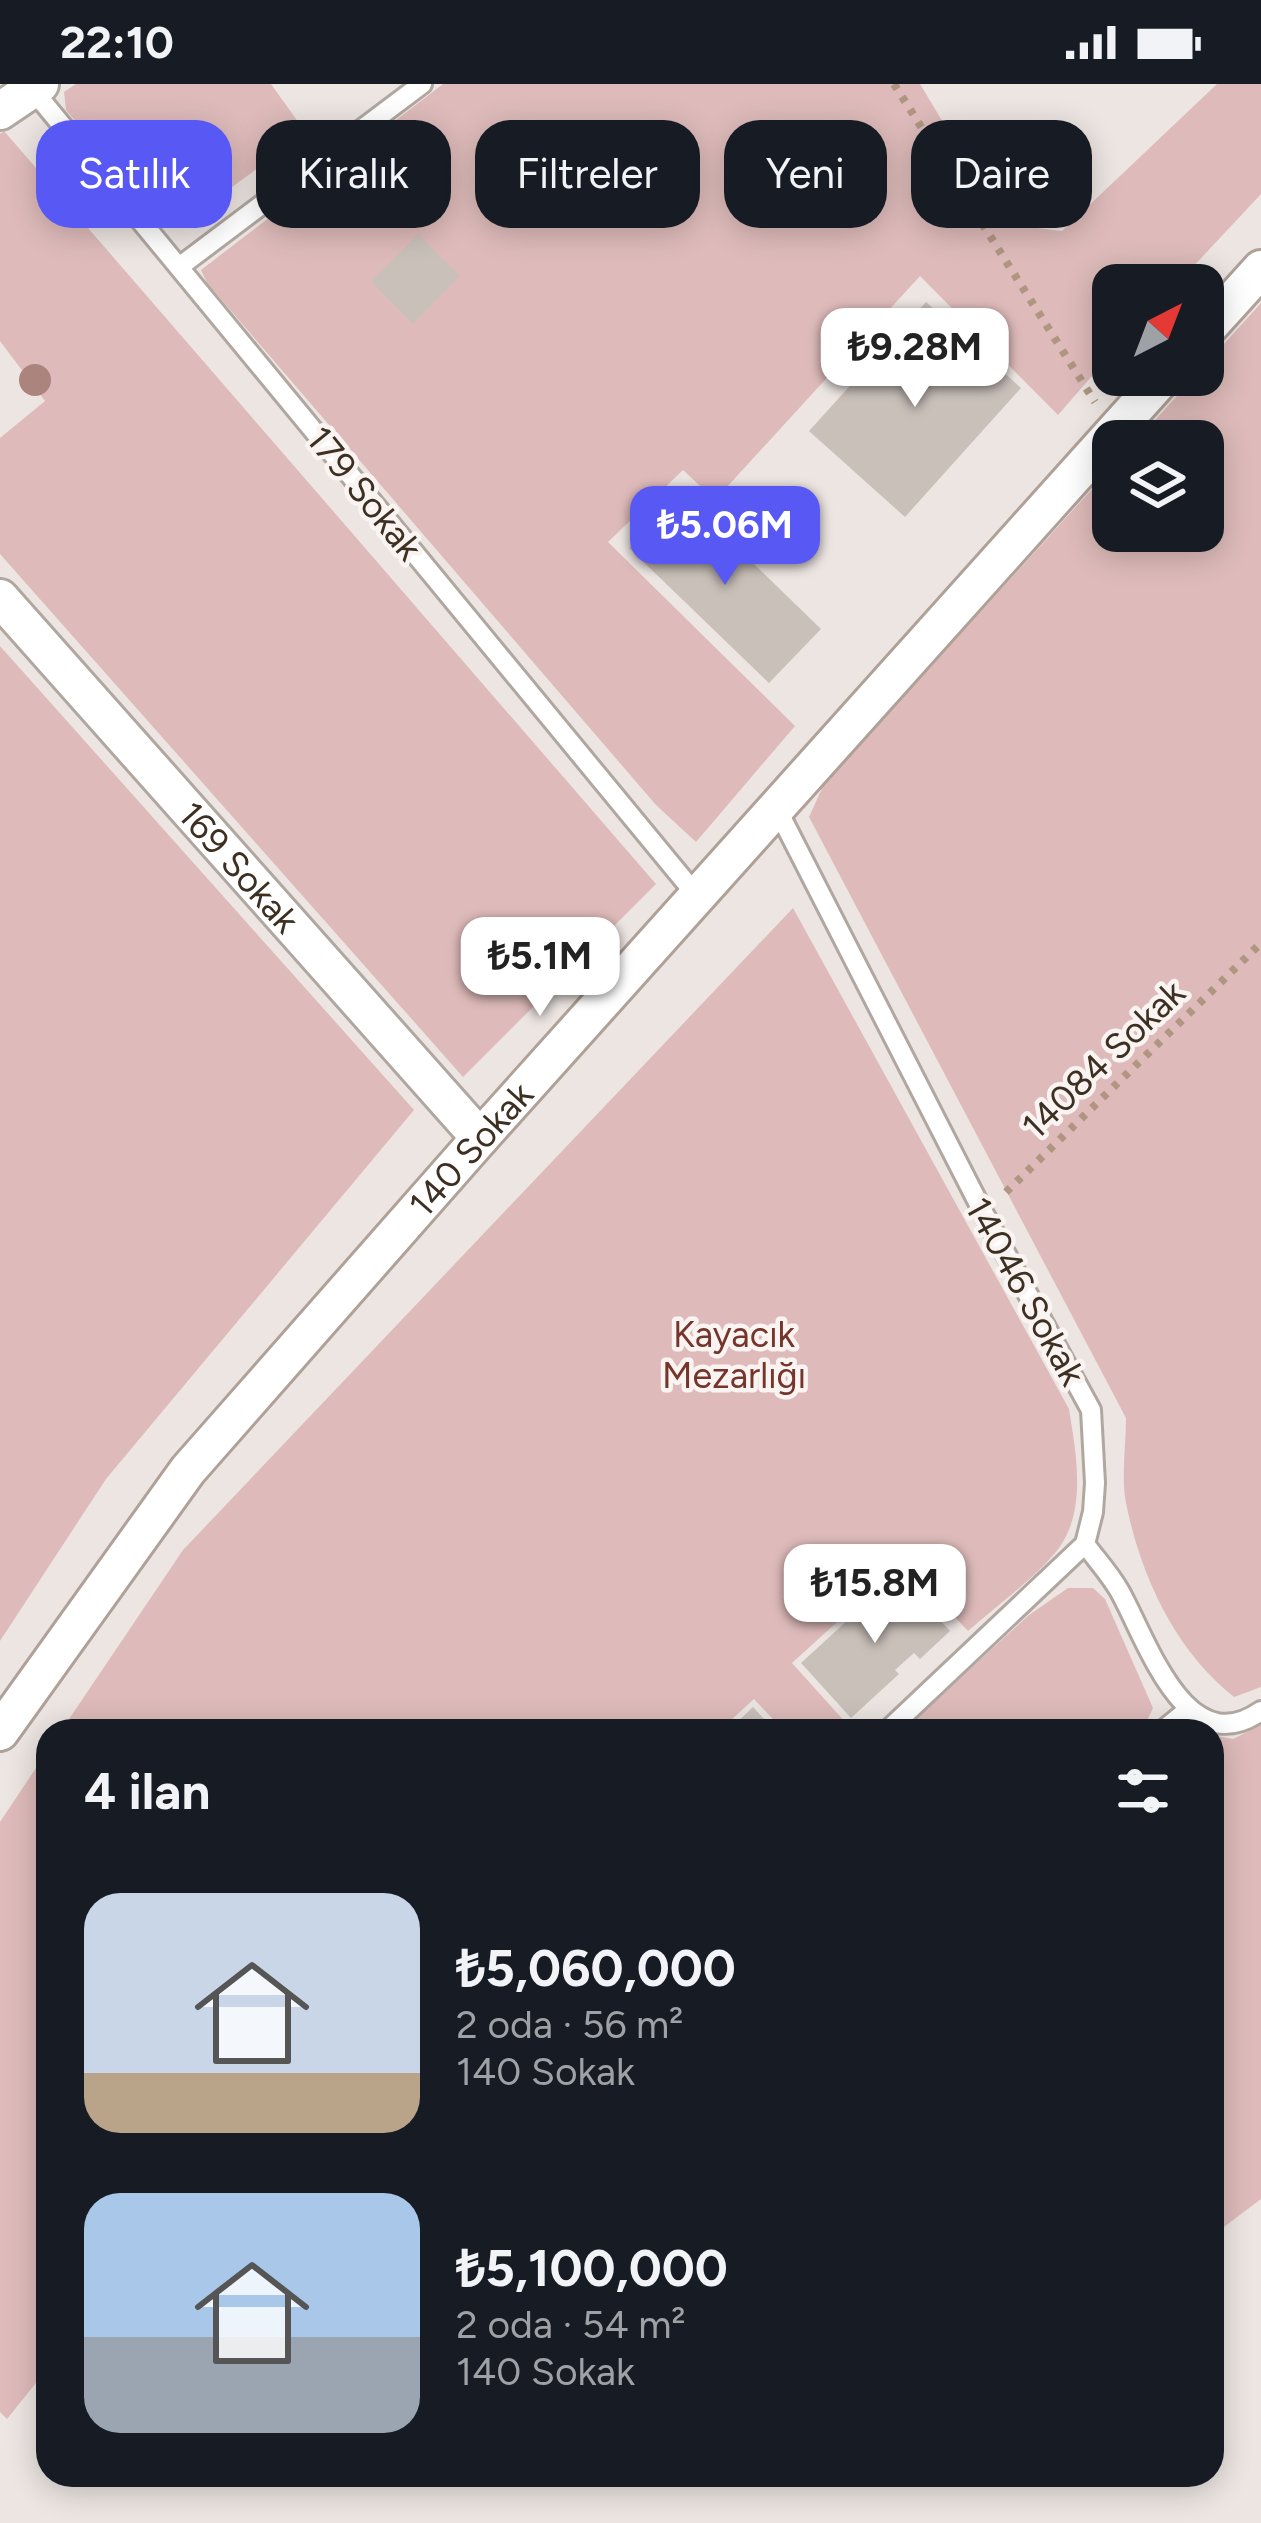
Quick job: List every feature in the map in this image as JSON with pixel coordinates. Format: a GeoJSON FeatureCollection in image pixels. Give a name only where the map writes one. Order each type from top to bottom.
{"type":"FeatureCollection","features":[{"type":"Feature","properties":{"kind":"main road"},"geometry":{"type":"LineString","coordinates":[[0,111],[36,87]]}},
{"type":"Feature","properties":{"kind":"main road"},"geometry":{"type":"LineString","coordinates":[[1224,310],[1261,269]]}},
{"type":"Feature","properties":{"kind":"main road","name":"140 Sokak"},"geometry":{"type":"LineString","coordinates":[[1124,420],[1146,396]]}},
{"type":"Feature","properties":{"kind":"main road","name":"140 Sokak"},"geometry":{"type":"LineString","coordinates":[[0,1732],[188,1470],[1092,455]]}},
{"type":"Feature","properties":{"kind":"main road","name":"169 Sokak"},"geometry":{"type":"LineString","coordinates":[[0,598],[480,1138]]}},
{"type":"Feature","properties":{"kind":"lane"},"geometry":{"type":"LineString","coordinates":[[179,267],[422,84]]}},
{"type":"Feature","properties":{"kind":"lane","name":"179 Sokak"},"geometry":{"type":"LineString","coordinates":[[36,87],[698,896]]}},
{"type":"Feature","properties":{"kind":"lane","name":"14046 Sokak"},"geometry":{"type":"LineString","coordinates":[[776,807],[984,1214],[1091,1410],[1094,1512],[1085,1544]]}},
{"type":"Feature","properties":{"kind":"lane"},"geometry":{"type":"LineString","coordinates":[[900,1719],[1085,1544],[1117,1586],[1160,1672],[1189,1709],[1210,1719]]}},
{"type":"Feature","properties":{"kind":"lane"},"geometry":{"type":"LineString","coordinates":[[1177,1719],[1189,1709]]}},
{"type":"Feature","properties":{"kind":"lane"},"geometry":{"type":"LineString","coordinates":[[1224,1726],[1244,1723],[1260,1712]]}},
{"type":"Feature","properties":{"kind":"path"},"geometry":{"type":"LineString","coordinates":[[895,84],[1107,420]]}},
{"type":"Feature","properties":{"kind":"path","name":"14084 Sokak"},"geometry":{"type":"LineString","coordinates":[[984,1214],[1261,943]]}},
{"type":"Feature","properties":{"kind":"green space"},"geometry":{"type":"Polygon","coordinates":[[[76,84],[271,84],[297,120],[256,120],[256,170],[232,187],[232,120],[75,120],[66,110],[64,92],[76,84]]]}},
{"type":"Feature","properties":{"kind":"green space"},"geometry":{"type":"Polygon","coordinates":[[[443,84],[920,84],[942,120],[911,120],[911,228],[1062,231],[1092,228],[1092,203],[1217,84],[1261,84],[1261,194],[1196,264],[1092,264],[1092,376],[1058,415],[920,276],[715,500],[683,470],[608,542],[795,726],[696,842],[656,805],[207,283],[201,270],[256,228],[451,228],[451,120],[396,120],[443,84]]]}},
{"type":"Feature","properties":{"kind":"green space"},"geometry":{"type":"Polygon","coordinates":[[[4,131],[36,168],[36,228],[88,228],[656,884],[463,1077],[0,554],[0,438],[45,401],[0,341],[0,134],[4,131]]]}},
{"type":"Feature","properties":{"kind":"green space"},"geometry":{"type":"Polygon","coordinates":[[[1261,303],[1261,1687],[1234,1697],[1194,1657],[1151,1585],[1126,1503],[1126,1418],[809,817],[824,784],[1092,489],[1092,552],[1224,552],[1224,420],[1155,420],[1177,396],[1224,396],[1224,344],[1261,303]]]}},
{"type":"Feature","properties":{"kind":"green space"},"geometry":{"type":"Polygon","coordinates":[[[0,646],[414,1110],[106,1479],[0,1641],[0,646]]]}},
{"type":"Feature","properties":{"kind":"green space","name":"Kayacık Mezarlığı"},"geometry":{"type":"Polygon","coordinates":[[[793,908],[1069,1409],[1076,1462],[1073,1516],[1059,1548],[968,1631],[903,1562],[792,1663],[842,1719],[773,1719],[754,1699],[732,1719],[69,1719],[183,1550],[793,908]]]}},
{"type":"Feature","properties":{"kind":"green space"},"geometry":{"type":"Polygon","coordinates":[[[1068,1588],[1093,1588],[1105,1599],[1153,1708],[1148,1719],[914,1719],[1029,1615],[1068,1588]]]}},
{"type":"Feature","properties":{"kind":"green space"},"geometry":{"type":"Polygon","coordinates":[[[1261,1725],[1261,2199],[1224,2227],[1224,1737],[1233,1739],[1261,1725]]]}},
{"type":"Feature","properties":{"kind":"green space"},"geometry":{"type":"Polygon","coordinates":[[[36,1768],[36,2383],[7,2419],[0,2412],[0,1822],[36,1768]]]}},
{"type":"Feature","properties":{"kind":"building"},"geometry":{"type":"Polygon","coordinates":[[[418,234],[460,276],[413,324],[371,282],[418,234]]]}},
{"type":"Feature","properties":{"kind":"building"},"geometry":{"type":"Polygon","coordinates":[[[926,302],[1021,388],[905,517],[809,431],[926,302]]]}},
{"type":"Feature","properties":{"kind":"building"},"geometry":{"type":"Polygon","coordinates":[[[682,494],[821,629],[769,683],[629,548],[682,494]]]}},
{"type":"Feature","properties":{"kind":"building"},"geometry":{"type":"Polygon","coordinates":[[[898,1574],[950,1631],[920,1659],[914,1653],[895,1670],[899,1674],[851,1718],[801,1663],[898,1574]]]}},
{"type":"Feature","properties":{"kind":"building"},"geometry":{"type":"Polygon","coordinates":[[[753,1707],[764,1719],[740,1719],[753,1707]]]}}]}
